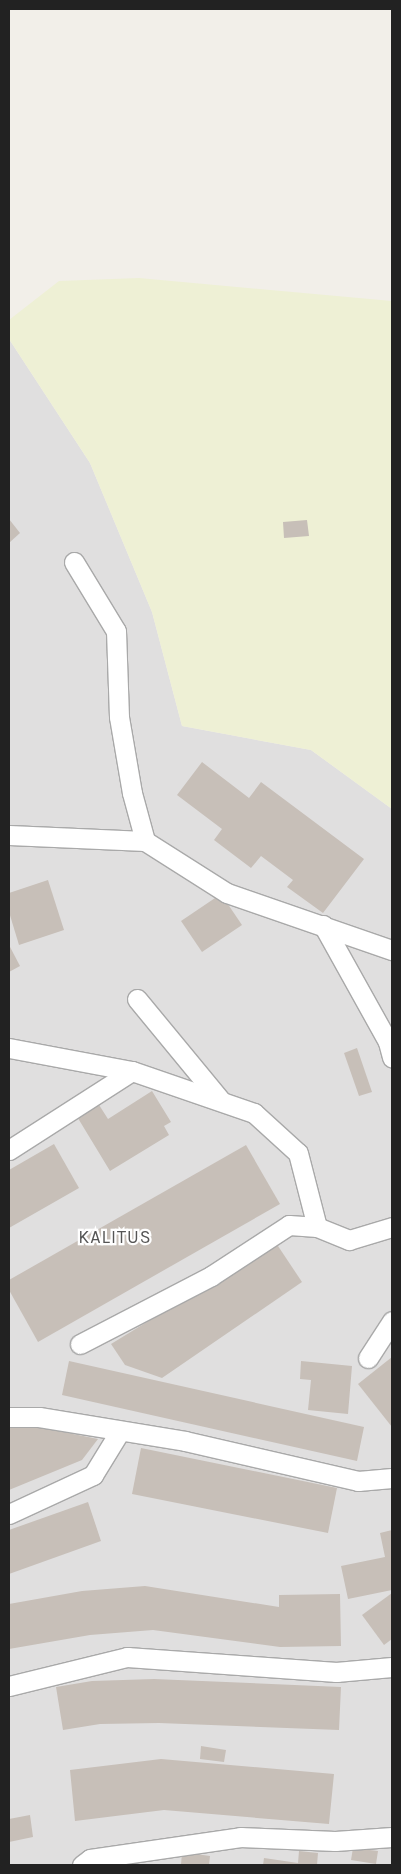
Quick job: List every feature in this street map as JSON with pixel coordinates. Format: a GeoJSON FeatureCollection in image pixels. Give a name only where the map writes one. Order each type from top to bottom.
{"type":"FeatureCollection","features":[{"type":"Feature","properties":{"kind":"street"},"geometry":{"type":"LineString","coordinates":[[74,562],[116,631],[119,718],[132,793],[145,841]]}},
{"type":"Feature","properties":{"kind":"street"},"geometry":{"type":"LineString","coordinates":[[9,835],[145,841],[227,893],[392,950]]}},
{"type":"Feature","properties":{"kind":"street"},"geometry":{"type":"LineString","coordinates":[[323,926],[388,1042],[392,1057]]}},
{"type":"Feature","properties":{"kind":"street"},"geometry":{"type":"LineString","coordinates":[[137,999],[222,1102]]}},
{"type":"Feature","properties":{"kind":"street"},"geometry":{"type":"LineString","coordinates":[[9,1048],[132,1071],[254,1113],[298,1153],[317,1226]]}},
{"type":"Feature","properties":{"kind":"street"},"geometry":{"type":"LineString","coordinates":[[9,1150],[132,1071]]}},
{"type":"Feature","properties":{"kind":"street"},"geometry":{"type":"LineString","coordinates":[[80,1344],[211,1276],[289,1225],[317,1226],[349,1240],[392,1227]]}},
{"type":"Feature","properties":{"kind":"street"},"geometry":{"type":"LineString","coordinates":[[368,1358],[392,1321]]}},
{"type":"Feature","properties":{"kind":"street"},"geometry":{"type":"LineString","coordinates":[[9,1417],[39,1417],[120,1431],[358,1481],[392,1478]]}},
{"type":"Feature","properties":{"kind":"street"},"geometry":{"type":"LineString","coordinates":[[9,1514],[92,1475],[120,1431]]}},
{"type":"Feature","properties":{"kind":"street"},"geometry":{"type":"LineString","coordinates":[[9,1686],[127,1657],[336,1672],[392,1667]]}},
{"type":"Feature","properties":{"kind":"street"},"geometry":{"type":"LineString","coordinates":[[82,1865],[90,1859],[240,1837],[335,1841],[392,1837]]}},
{"type":"Feature","properties":{"kind":"shaded area"},"geometry":{"type":"Polygon","coordinates":[[[9,339],[90,463],[152,612],[182,726],[311,750],[392,809],[392,1865],[9,1865],[9,339]]]}},
{"type":"Feature","properties":{"kind":"green space"},"geometry":{"type":"Polygon","coordinates":[[[139,278],[392,301],[392,809],[311,750],[182,726],[152,612],[90,463],[9,339],[9,320],[59,281],[139,278]]]}},
{"type":"Feature","properties":{"kind":"building"},"geometry":{"type":"Polygon","coordinates":[[[9,519],[20,533],[9,543],[9,519]]]}},
{"type":"Feature","properties":{"kind":"building"},"geometry":{"type":"Polygon","coordinates":[[[307,520],[309,536],[284,538],[283,522],[307,520]]]}},
{"type":"Feature","properties":{"kind":"building"},"geometry":{"type":"Polygon","coordinates":[[[202,762],[249,798],[261,782],[364,859],[323,913],[287,887],[293,880],[261,856],[251,868],[214,840],[222,829],[177,795],[202,762]]]}},
{"type":"Feature","properties":{"kind":"building"},"geometry":{"type":"Polygon","coordinates":[[[48,880],[64,930],[19,945],[9,912],[9,893],[48,880]]]}},
{"type":"Feature","properties":{"kind":"building"},"geometry":{"type":"Polygon","coordinates":[[[221,894],[242,925],[202,952],[181,921],[221,894]]]}},
{"type":"Feature","properties":{"kind":"building"},"geometry":{"type":"Polygon","coordinates":[[[9,945],[20,966],[9,972],[9,945]]]}},
{"type":"Feature","properties":{"kind":"building"},"geometry":{"type":"Polygon","coordinates":[[[357,1048],[372,1092],[359,1096],[344,1053],[357,1048]]]}},
{"type":"Feature","properties":{"kind":"building"},"geometry":{"type":"Polygon","coordinates":[[[152,1091],[171,1122],[164,1126],[169,1135],[110,1171],[73,1110],[94,1097],[108,1119],[152,1091]]]}},
{"type":"Feature","properties":{"kind":"building"},"geometry":{"type":"Polygon","coordinates":[[[54,1144],[79,1188],[9,1228],[9,1170],[54,1144]]]}},
{"type":"Feature","properties":{"kind":"building"},"geometry":{"type":"Polygon","coordinates":[[[246,1145],[280,1204],[38,1342],[9,1290],[9,1280],[246,1145]]]}},
{"type":"Feature","properties":{"kind":"building"},"geometry":{"type":"Polygon","coordinates":[[[276,1243],[302,1282],[162,1378],[125,1365],[111,1344],[276,1243]]]}},
{"type":"Feature","properties":{"kind":"building"},"geometry":{"type":"Polygon","coordinates":[[[392,1357],[392,1427],[358,1384],[392,1357]]]}},
{"type":"Feature","properties":{"kind":"building"},"geometry":{"type":"Polygon","coordinates":[[[69,1361],[364,1427],[357,1461],[62,1395],[69,1361]]]}},
{"type":"Feature","properties":{"kind":"building"},"geometry":{"type":"Polygon","coordinates":[[[301,1361],[352,1366],[348,1414],[308,1410],[311,1380],[300,1379],[301,1361]]]}},
{"type":"Feature","properties":{"kind":"building"},"geometry":{"type":"Polygon","coordinates":[[[19,1423],[98,1439],[82,1460],[9,1490],[9,1426],[19,1423]]]}},
{"type":"Feature","properties":{"kind":"building"},"geometry":{"type":"Polygon","coordinates":[[[141,1448],[337,1488],[328,1533],[132,1494],[141,1448]]]}},
{"type":"Feature","properties":{"kind":"building"},"geometry":{"type":"Polygon","coordinates":[[[88,1502],[101,1541],[9,1574],[9,1530],[88,1502]]]}},
{"type":"Feature","properties":{"kind":"building"},"geometry":{"type":"Polygon","coordinates":[[[392,1530],[392,1590],[348,1599],[341,1566],[385,1557],[380,1533],[392,1530]]]}},
{"type":"Feature","properties":{"kind":"building"},"geometry":{"type":"Polygon","coordinates":[[[145,1586],[279,1607],[279,1595],[340,1594],[341,1646],[280,1647],[153,1630],[90,1635],[9,1649],[9,1604],[82,1591],[145,1586]]]}},
{"type":"Feature","properties":{"kind":"building"},"geometry":{"type":"Polygon","coordinates":[[[392,1593],[392,1639],[384,1645],[362,1615],[392,1593]]]}},
{"type":"Feature","properties":{"kind":"building"},"geometry":{"type":"Polygon","coordinates":[[[154,1679],[341,1687],[339,1730],[159,1723],[100,1724],[63,1730],[56,1687],[92,1681],[154,1679]]]}},
{"type":"Feature","properties":{"kind":"building"},"geometry":{"type":"Polygon","coordinates":[[[201,1746],[226,1750],[224,1762],[200,1759],[201,1746]]]}},
{"type":"Feature","properties":{"kind":"building"},"geometry":{"type":"Polygon","coordinates":[[[161,1759],[334,1774],[329,1824],[164,1810],[75,1821],[70,1770],[161,1759]]]}},
{"type":"Feature","properties":{"kind":"building"},"geometry":{"type":"Polygon","coordinates":[[[30,1815],[33,1837],[9,1842],[9,1819],[30,1815]]]}},
{"type":"Feature","properties":{"kind":"building"},"geometry":{"type":"Polygon","coordinates":[[[353,1848],[378,1851],[376,1864],[351,1860],[353,1848]]]}},
{"type":"Feature","properties":{"kind":"building"},"geometry":{"type":"Polygon","coordinates":[[[299,1851],[318,1853],[317,1865],[263,1865],[264,1858],[298,1863],[299,1851]]]}},
{"type":"Feature","properties":{"kind":"building"},"geometry":{"type":"Polygon","coordinates":[[[182,1852],[210,1856],[209,1865],[181,1865],[182,1852]]]}},
{"type":"Feature","properties":{"kind":"district","name":"KALITUS"},"geometry":{"type":"Point","coordinates":[115,1237]}}]}
